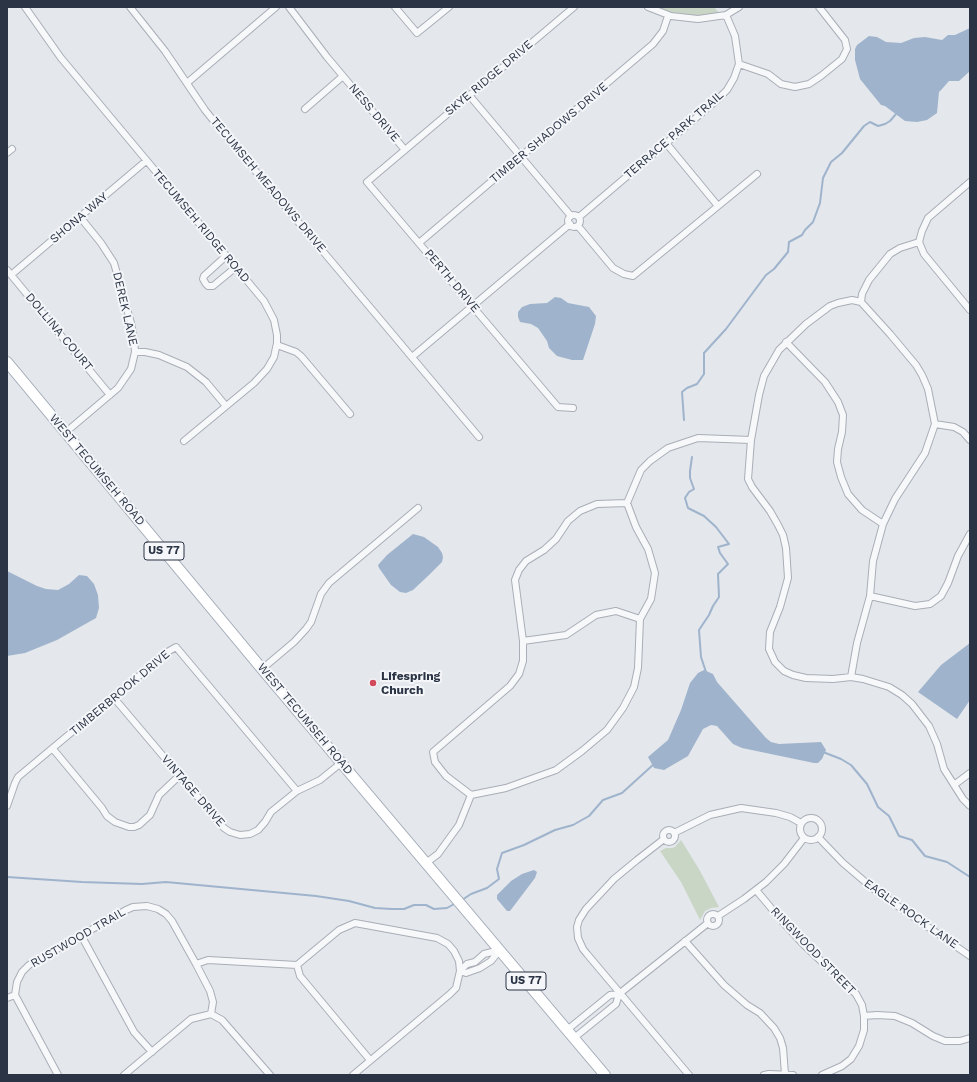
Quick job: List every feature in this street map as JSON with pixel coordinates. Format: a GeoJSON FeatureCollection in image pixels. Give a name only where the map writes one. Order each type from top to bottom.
{"type":"FeatureCollection","features":[{"type":"Feature","properties":{"kind":"main road","name":"WEST TECUMSEH ROAD"},"geometry":{"type":"LineString","coordinates":[[7,362],[262,669],[605,1075]]}},
{"type":"Feature","properties":{"kind":"street","name":"TECUMSEH RIDGE ROAD"},"geometry":{"type":"LineString","coordinates":[[25,7],[60,58],[264,301],[271,312],[277,335],[277,345],[274,357],[267,369],[254,383],[184,441]]}},
{"type":"Feature","properties":{"kind":"street","name":"TECUMSEH MEADOWS DRIVE"},"geometry":{"type":"LineString","coordinates":[[130,7],[165,51],[222,130],[479,437]]}},
{"type":"Feature","properties":{"kind":"street"},"geometry":{"type":"LineString","coordinates":[[187,83],[276,7]]}},
{"type":"Feature","properties":{"kind":"street","name":"NESS DRIVE"},"geometry":{"type":"LineString","coordinates":[[289,7],[343,76],[405,150]]}},
{"type":"Feature","properties":{"kind":"street"},"geometry":{"type":"LineString","coordinates":[[395,7],[417,33],[449,7]]}},
{"type":"Feature","properties":{"kind":"street","name":"SKYE RIDGE DRIVE"},"geometry":{"type":"LineString","coordinates":[[405,150],[574,7]]}},
{"type":"Feature","properties":{"kind":"street"},"geometry":{"type":"LineString","coordinates":[[648,7],[668,16],[698,19],[726,15],[738,7]]}},
{"type":"Feature","properties":{"kind":"street"},"geometry":{"type":"LineString","coordinates":[[726,15],[735,36],[739,64],[768,74],[781,84],[795,87],[809,84],[821,76],[842,59],[848,49],[845,40],[819,7]]}},
{"type":"Feature","properties":{"kind":"street","name":"TIMBER SHADOWS DRIVE"},"geometry":{"type":"LineString","coordinates":[[419,243],[653,44],[664,31],[668,16]]}},
{"type":"Feature","properties":{"kind":"street","name":"TERRACE PARK TRAIL"},"geometry":{"type":"LineString","coordinates":[[579,217],[717,100],[727,90],[734,78],[739,64]]}},
{"type":"Feature","properties":{"kind":"street"},"geometry":{"type":"LineString","coordinates":[[305,109],[343,76]]}},
{"type":"Feature","properties":{"kind":"street"},"geometry":{"type":"LineString","coordinates":[[469,95],[570,216]]}},
{"type":"Feature","properties":{"kind":"street"},"geometry":{"type":"LineString","coordinates":[[666,143],[718,206]]}},
{"type":"Feature","properties":{"kind":"street","name":"PERTH DRIVE"},"geometry":{"type":"LineString","coordinates":[[405,150],[367,182],[558,407],[573,408]]}},
{"type":"Feature","properties":{"kind":"street","name":"SHONA WAY"},"geometry":{"type":"LineString","coordinates":[[9,272],[80,217],[146,161]]}},
{"type":"Feature","properties":{"kind":"street"},"geometry":{"type":"LineString","coordinates":[[570,216],[568,220],[570,224],[574,227],[578,226],[613,268],[624,274],[634,276],[757,174]]}},
{"type":"Feature","properties":{"kind":"street"},"geometry":{"type":"LineString","coordinates":[[969,184],[928,218],[919,242],[924,254],[970,310]]}},
{"type":"Feature","properties":{"kind":"street"},"geometry":{"type":"LineString","coordinates":[[570,216],[575,215],[579,217],[581,222],[578,226]]}},
{"type":"Feature","properties":{"kind":"street","name":"DEREK LANE"},"geometry":{"type":"LineString","coordinates":[[66,432],[118,388],[128,375],[135,352],[131,323],[114,263],[107,251],[80,217]]}},
{"type":"Feature","properties":{"kind":"street"},"geometry":{"type":"LineString","coordinates":[[412,357],[570,224]]}},
{"type":"Feature","properties":{"kind":"street"},"geometry":{"type":"LineString","coordinates":[[861,302],[862,294],[869,280],[890,254],[900,248],[919,242]]}},
{"type":"Feature","properties":{"kind":"street"},"geometry":{"type":"LineString","coordinates":[[226,256],[204,276],[203,279],[206,284],[213,286],[236,268]]}},
{"type":"Feature","properties":{"kind":"street","name":"DOLLINA COURT"},"geometry":{"type":"LineString","coordinates":[[9,272],[110,395]]}},
{"type":"Feature","properties":{"kind":"street"},"geometry":{"type":"LineString","coordinates":[[850,677],[857,643],[870,596],[873,561],[883,524],[895,499],[925,453],[935,424],[928,389],[916,365],[861,302],[852,300],[830,306],[806,324],[786,342],[779,350],[764,376],[759,394],[751,440],[748,479],[778,525],[783,535],[788,558],[788,578],[786,591],[770,632],[769,649],[775,662],[784,671],[793,675],[806,678],[850,677],[870,680],[902,695],[912,704],[929,726],[944,769],[970,806]]}},
{"type":"Feature","properties":{"kind":"street"},"geometry":{"type":"LineString","coordinates":[[786,342],[825,382],[838,402],[843,415],[842,432],[838,449],[838,462],[841,478],[848,494],[862,510],[883,524]]}},
{"type":"Feature","properties":{"kind":"street"},"geometry":{"type":"LineString","coordinates":[[277,345],[296,352],[301,356],[350,414]]}},
{"type":"Feature","properties":{"kind":"street"},"geometry":{"type":"LineString","coordinates":[[135,352],[145,352],[159,355],[187,366],[206,382],[226,406]]}},
{"type":"Feature","properties":{"kind":"street"},"geometry":{"type":"LineString","coordinates":[[935,424],[954,427],[963,432],[970,440]]}},
{"type":"Feature","properties":{"kind":"street"},"geometry":{"type":"LineString","coordinates":[[627,503],[597,504],[580,511],[568,521],[556,539],[544,550],[526,561],[519,570],[515,580],[523,641],[523,661],[519,674],[510,686],[433,752],[435,762],[446,776],[471,795],[506,788],[556,770],[607,730],[623,708],[634,686],[638,668],[640,620],[650,599],[655,573],[648,549],[636,527],[627,503],[641,470],[650,461],[668,448],[698,438],[751,440]]}},
{"type":"Feature","properties":{"kind":"street"},"geometry":{"type":"LineString","coordinates":[[262,669],[294,642],[306,629],[311,622],[321,594],[329,583],[418,508]]}},
{"type":"Feature","properties":{"kind":"street"},"geometry":{"type":"LineString","coordinates":[[870,596],[915,606],[930,604],[941,596],[948,583],[958,556],[970,534]]}},
{"type":"Feature","properties":{"kind":"street"},"geometry":{"type":"LineString","coordinates":[[523,641],[566,635],[596,615],[616,611],[640,620]]}},
{"type":"Feature","properties":{"kind":"street","name":"TIMBERBROOK DRIVE"},"geometry":{"type":"LineString","coordinates":[[7,806],[18,777],[53,750],[169,651],[176,647],[297,791]]}},
{"type":"Feature","properties":{"kind":"street","name":"VINTAGE DRIVE"},"geometry":{"type":"LineString","coordinates":[[114,698],[224,828],[230,832],[240,835],[250,834],[258,830],[266,822],[271,812],[297,791],[320,780],[341,763]]}},
{"type":"Feature","properties":{"kind":"street"},"geometry":{"type":"LineString","coordinates":[[53,750],[107,816],[115,822],[128,827],[139,825],[150,815],[159,795],[179,776]]}},
{"type":"Feature","properties":{"kind":"street"},"geometry":{"type":"LineString","coordinates":[[954,785],[970,773]]}},
{"type":"Feature","properties":{"kind":"street"},"geometry":{"type":"LineString","coordinates":[[426,863],[438,854],[459,825],[471,795]]}},
{"type":"Feature","properties":{"kind":"street"},"geometry":{"type":"LineString","coordinates":[[689,1075],[619,994],[583,949],[578,938],[577,926],[579,920],[586,909],[608,885],[637,860],[664,839],[669,842],[672,841],[675,837],[674,833],[710,815],[741,808],[776,813],[790,817],[801,824]]}},
{"type":"Feature","properties":{"kind":"street"},"geometry":{"type":"LineString","coordinates":[[807,819],[814,819],[820,823],[822,830],[818,837],[810,840],[804,838],[800,830],[801,824],[807,819]]}},
{"type":"Feature","properties":{"kind":"street","name":"EAGLE ROCK LANE"},"geometry":{"type":"LineString","coordinates":[[818,837],[843,863],[876,891],[970,956]]}},
{"type":"Feature","properties":{"kind":"street"},"geometry":{"type":"LineString","coordinates":[[567,1030],[610,995],[619,994],[708,923],[712,926],[717,925],[719,920],[718,916],[756,890],[776,873],[804,838]]}},
{"type":"Feature","properties":{"kind":"street","name":"RINGWOOD STREET"},"geometry":{"type":"LineString","coordinates":[[756,890],[803,944],[856,994],[862,1005],[864,1016]]}},
{"type":"Feature","properties":{"kind":"street","name":"RUSTWOOD TRAIL"},"geometry":{"type":"LineString","coordinates":[[15,995],[17,982],[22,972],[29,965],[126,910],[140,906],[147,906],[162,912],[172,921],[210,991],[213,1002],[211,1014]]}},
{"type":"Feature","properties":{"kind":"street"},"geometry":{"type":"LineString","coordinates":[[196,964],[208,960],[297,965],[339,930],[356,924],[437,938],[448,944],[460,961],[460,971],[456,988],[353,1075]]}},
{"type":"Feature","properties":{"kind":"street"},"geometry":{"type":"LineString","coordinates":[[81,935],[134,1032],[152,1052]]}},
{"type":"Feature","properties":{"kind":"street"},"geometry":{"type":"LineString","coordinates":[[685,941],[724,985],[760,1014],[774,1028],[780,1038],[783,1048],[785,1074]]}},
{"type":"Feature","properties":{"kind":"street"},"geometry":{"type":"LineString","coordinates":[[460,971],[467,964],[475,962],[484,954],[500,950]]}},
{"type":"Feature","properties":{"kind":"street"},"geometry":{"type":"LineString","coordinates":[[460,971],[466,973],[480,968],[491,961],[500,950]]}},
{"type":"Feature","properties":{"kind":"street"},"geometry":{"type":"LineString","coordinates":[[297,965],[300,976],[370,1060]]}},
{"type":"Feature","properties":{"kind":"street"},"geometry":{"type":"LineString","coordinates":[[574,1038],[616,1004],[619,994]]}},
{"type":"Feature","properties":{"kind":"street"},"geometry":{"type":"LineString","coordinates":[[7,998],[15,995],[58,1075]]}},
{"type":"Feature","properties":{"kind":"street"},"geometry":{"type":"LineString","coordinates":[[124,1075],[191,1019],[211,1014],[222,1020],[270,1075]]}},
{"type":"Feature","properties":{"kind":"street"},"geometry":{"type":"LineString","coordinates":[[822,1075],[842,1066],[852,1058],[859,1046],[864,1030],[864,1016],[895,1016],[912,1023],[933,1036],[945,1041],[960,1041],[970,1038]]}},
{"type":"Feature","properties":{"kind":"street"},"geometry":{"type":"LineString","coordinates":[[764,1075],[793,1075]]}},
{"type":"Feature","properties":{"kind":"green space"},"geometry":{"type":"Polygon","coordinates":[[[656,7],[714,7],[719,13],[695,16],[672,14],[656,7]]]}},
{"type":"Feature","properties":{"kind":"green space"},"geometry":{"type":"Polygon","coordinates":[[[681,840],[699,869],[719,907],[711,908],[705,911],[700,920],[681,882],[660,851],[666,848],[675,847],[681,840]]]}},
{"type":"Feature","properties":{"kind":"water"},"geometry":{"type":"Polygon","coordinates":[[[970,28],[970,71],[959,81],[949,81],[939,92],[937,113],[927,120],[917,122],[905,121],[885,106],[881,105],[860,79],[855,60],[855,49],[857,45],[869,36],[877,37],[886,42],[901,43],[914,38],[925,37],[942,40],[948,35],[955,35],[970,28]]]}},
{"type":"Feature","properties":{"kind":"water"},"geometry":{"type":"Polygon","coordinates":[[[555,297],[561,298],[568,303],[589,307],[596,316],[595,324],[583,360],[572,360],[557,356],[549,348],[547,341],[538,328],[531,324],[520,322],[518,312],[522,307],[530,304],[547,303],[555,297]]]}},
{"type":"Feature","properties":{"kind":"water"},"geometry":{"type":"Polygon","coordinates":[[[413,534],[424,537],[438,547],[442,553],[442,562],[413,590],[406,593],[400,592],[391,585],[378,565],[387,555],[413,534]]]}},
{"type":"Feature","properties":{"kind":"water"},"geometry":{"type":"Polygon","coordinates":[[[7,571],[37,586],[46,589],[58,590],[69,584],[79,575],[87,576],[94,584],[98,595],[99,608],[96,618],[57,640],[25,653],[7,656],[7,571]]]}},
{"type":"Feature","properties":{"kind":"water"},"geometry":{"type":"Polygon","coordinates":[[[970,643],[970,700],[957,719],[918,692],[941,665],[970,643]]]}},
{"type":"Feature","properties":{"kind":"water"},"geometry":{"type":"Polygon","coordinates":[[[704,670],[713,674],[717,682],[771,742],[779,744],[821,742],[826,750],[822,759],[818,763],[814,763],[742,748],[733,744],[717,726],[711,725],[703,729],[688,756],[664,770],[654,768],[648,757],[668,740],[681,710],[690,683],[698,673],[704,670]]]}},
{"type":"Feature","properties":{"kind":"water"},"geometry":{"type":"Polygon","coordinates":[[[534,870],[537,872],[535,878],[510,911],[507,911],[497,899],[497,895],[511,881],[522,874],[534,870]]]}},
{"type":"Feature","properties":{"kind":"waterway"},"geometry":{"type":"LineString","coordinates":[[684,420],[682,392],[697,384],[704,374],[704,353],[726,329],[766,275],[774,269],[788,252],[789,242],[802,235],[813,222],[820,203],[823,178],[831,162],[842,153],[864,126],[870,122],[878,126],[885,124],[896,114]]}},
{"type":"Feature","properties":{"kind":"waterway"},"geometry":{"type":"LineString","coordinates":[[692,457],[690,478],[694,489],[689,492],[685,498],[688,508],[704,516],[716,527],[729,544],[718,547],[720,553],[728,564],[718,574],[719,597],[699,630],[701,657],[706,672]]}},
{"type":"Feature","properties":{"kind":"waterway"},"geometry":{"type":"LineString","coordinates":[[823,752],[841,759],[851,765],[867,784],[878,807],[889,816],[899,836],[912,840],[925,856],[947,862],[970,877]]}},
{"type":"Feature","properties":{"kind":"waterway"},"geometry":{"type":"LineString","coordinates":[[462,900],[471,894],[487,888],[499,879],[497,869],[502,853],[524,845],[555,830],[573,825],[589,816],[603,800],[622,793],[654,764]]}},
{"type":"Feature","properties":{"kind":"waterway"},"geometry":{"type":"LineString","coordinates":[[7,877],[142,884],[166,882],[316,896],[349,901],[375,908],[392,909],[404,909],[414,905],[426,905],[434,909],[447,908],[456,903]]}},
{"type":"Feature","properties":{"kind":"place","name":"Lifespring Church"},"geometry":{"type":"Point","coordinates":[373,683]}}]}
